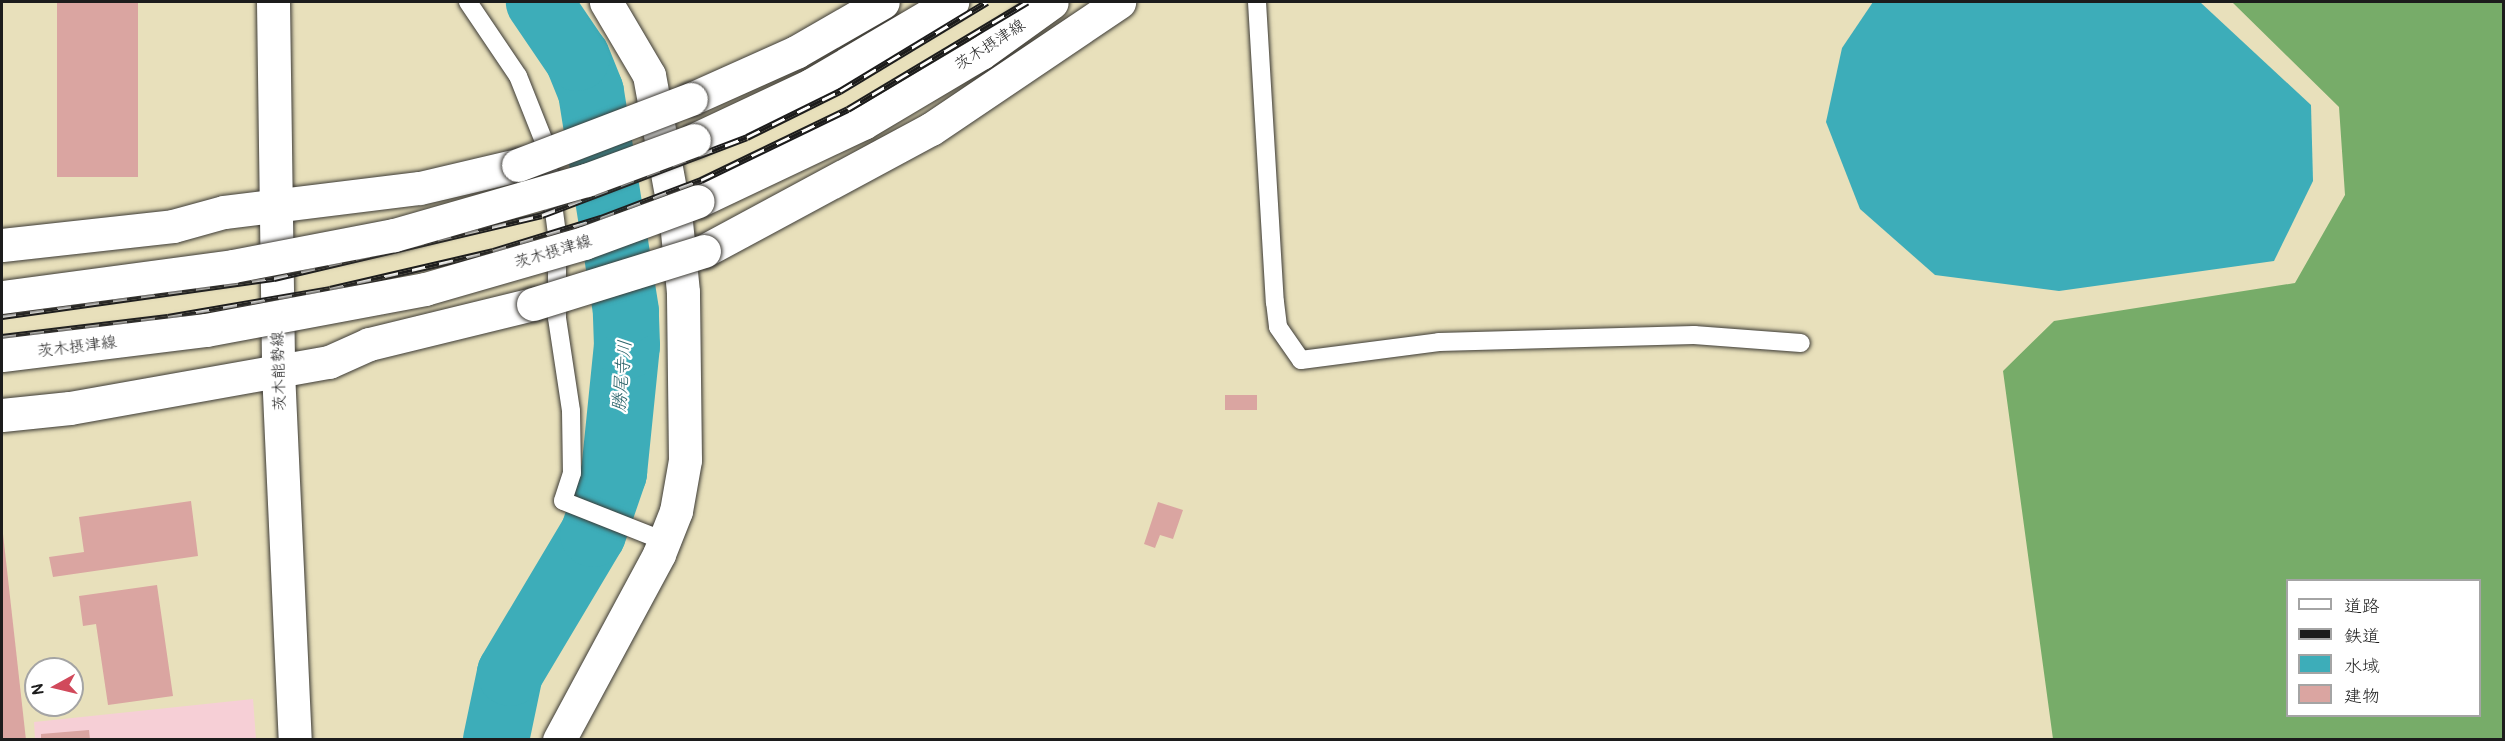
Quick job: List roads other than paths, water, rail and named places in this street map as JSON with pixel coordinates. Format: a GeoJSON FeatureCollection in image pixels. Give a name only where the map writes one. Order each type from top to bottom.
{"type":"FeatureCollection","features":[{"type":"Feature","properties":{"kind":"main road","name":"茨木能勢線"},"geometry":{"type":"LineString","coordinates":[[273,2],[278,371],[295,740]]}},
{"type":"Feature","properties":{"kind":"main road"},"geometry":{"type":"LineString","coordinates":[[559,740],[662,540],[685,460],[680,250],[649,75],[606,2]]}},
{"type":"Feature","properties":{"kind":"main road"},"geometry":{"type":"LineString","coordinates":[[2,245],[173,226],[224,212],[420,188],[518,165],[691,99],[796,52],[883,2]]}},
{"type":"Feature","properties":{"kind":"main road"},"geometry":{"type":"LineString","coordinates":[[2,297],[233,266],[394,235],[586,180],[694,140],[811,84],[952,2]]}},
{"type":"Feature","properties":{"kind":"main road","name":"茨木摂津線"},"geometry":{"type":"LineString","coordinates":[[2,356],[206,330],[425,289],[584,243],[698,201],[863,123],[981,53],[1052,2]]}},
{"type":"Feature","properties":{"kind":"main road"},"geometry":{"type":"LineString","coordinates":[[2,414],[278,371],[533,304],[704,251],[931,129],[1119,2]]}},
{"type":"Feature","properties":{"kind":"lane"},"geometry":{"type":"LineString","coordinates":[[468,2],[519,76],[545,144],[557,234],[557,318],[571,411],[572,473],[563,501],[662,540]]}},
{"type":"Feature","properties":{"kind":"lane"},"geometry":{"type":"LineString","coordinates":[[1257,2],[1278,327],[1302,360],[1439,342],[1694,335],[1802,343]]}},
{"type":"Feature","properties":{"kind":"water"},"geometry":{"type":"Polygon","coordinates":[[[1873,2],[2200,2],[2311,105],[2313,181],[2274,261],[2059,291],[1935,275],[1860,209],[1826,122],[1842,48],[1873,2]]]}},
{"type":"Feature","properties":{"kind":"waterway","name":"勝尾寺川"},"geometry":{"type":"LineString","coordinates":[[496,740],[510,673],[593,534],[614,473],[627,346],[626,311],[591,92],[577,58],[539,2]]}},
{"type":"Feature","properties":{"kind":"railway"},"geometry":{"type":"LineString","coordinates":[[2,316],[274,278],[542,215],[747,137],[840,91],[987,2]]}},
{"type":"Feature","properties":{"kind":"railway"},"geometry":{"type":"LineString","coordinates":[[2,337],[168,317],[330,289],[493,251],[601,218],[701,180],[848,109],[1027,2]]}}]}
